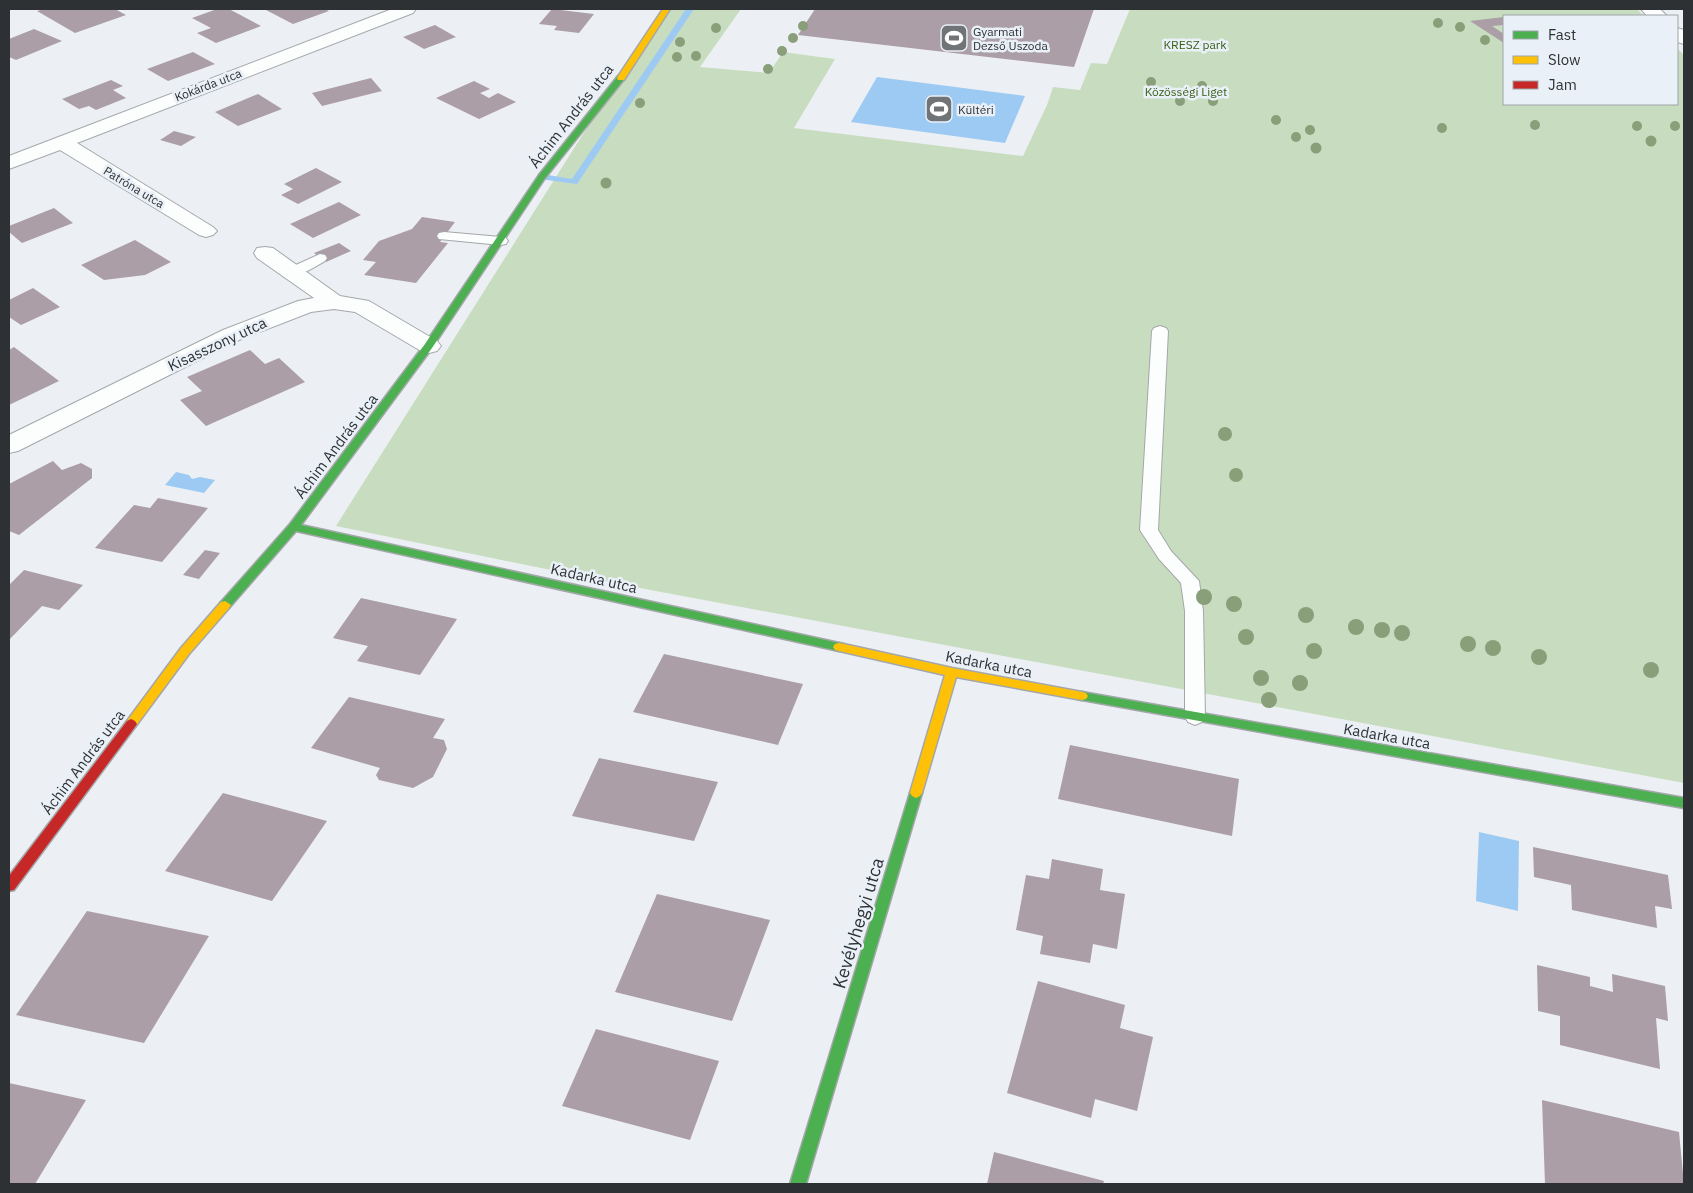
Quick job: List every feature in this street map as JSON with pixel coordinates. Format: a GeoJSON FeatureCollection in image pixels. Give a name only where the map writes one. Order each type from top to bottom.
{"type":"FeatureCollection","features":[{"type":"Feature","properties":{"kind":"street","name":"Kokárda utca"},"geometry":{"type":"LineString","coordinates":[[9,163],[407,9]]}},
{"type":"Feature","properties":{"kind":"street","name":"Áchim András utca"},"geometry":{"type":"LineString","coordinates":[[9,886],[185,651],[294,527],[429,346],[542,178],[618,83],[666,9]]}},
{"type":"Feature","properties":{"kind":"street","name":"Patróna utca"},"geometry":{"type":"LineString","coordinates":[[61,142],[206,231]]}},
{"type":"Feature","properties":{"kind":"street"},"geometry":{"type":"LineString","coordinates":[[266,252],[334,302]]}},
{"type":"Feature","properties":{"kind":"street","name":"Kisasszony utca"},"geometry":{"type":"LineString","coordinates":[[9,445],[230,335],[306,306],[334,302],[361,306],[429,346]]}},
{"type":"Feature","properties":{"kind":"street","name":"Kadarka utca"},"geometry":{"type":"LineString","coordinates":[[294,527],[952,672],[1684,803]]}},
{"type":"Feature","properties":{"kind":"street","name":"Kevélyhegyi utca"},"geometry":{"type":"LineString","coordinates":[[798,1184],[952,672]]}},
{"type":"Feature","properties":{"kind":"lane"},"geometry":{"type":"LineString","coordinates":[[444,236],[501,241]]}},
{"type":"Feature","properties":{"kind":"lane"},"geometry":{"type":"LineString","coordinates":[[292,272],[320,258]]}},
{"type":"Feature","properties":{"kind":"lane"},"geometry":{"type":"LineString","coordinates":[[1160,330],[1149,530],[1165,555],[1190,581],[1194,611],[1195,717]]}},
{"type":"Feature","properties":{"kind":"green space"},"geometry":{"type":"Polygon","coordinates":[[[669,9],[741,9],[700,67],[769,73],[783,52],[835,59],[794,128],[1023,156],[1047,105],[1053,87],[1080,90],[1091,63],[1107,64],[1130,9],[1637,9],[1643,15],[1503,15],[1503,105],[1678,105],[1678,49],[1684,55],[1684,783],[629,586],[336,526],[595,115],[669,9]]]}},
{"type":"Feature","properties":{"kind":"water","name":"Kültéri"},"geometry":{"type":"Polygon","coordinates":[[[877,77],[1025,96],[1005,143],[851,122],[877,77]]]}},
{"type":"Feature","properties":{"kind":"water"},"geometry":{"type":"Polygon","coordinates":[[[176,472],[189,475],[192,479],[200,477],[215,480],[204,493],[165,485],[176,472]]]}},
{"type":"Feature","properties":{"kind":"water"},"geometry":{"type":"Polygon","coordinates":[[[1479,832],[1519,841],[1518,911],[1476,901],[1479,832]]]}},
{"type":"Feature","properties":{"kind":"building"},"geometry":{"type":"Polygon","coordinates":[[[44,9],[115,9],[126,15],[75,33],[37,11],[44,9]]]}},
{"type":"Feature","properties":{"kind":"building"},"geometry":{"type":"Polygon","coordinates":[[[217,9],[229,9],[261,26],[216,43],[197,33],[211,28],[192,18],[217,9]]]}},
{"type":"Feature","properties":{"kind":"building"},"geometry":{"type":"Polygon","coordinates":[[[264,9],[324,9],[329,11],[293,24],[264,9]]]}},
{"type":"Feature","properties":{"kind":"building"},"geometry":{"type":"Polygon","coordinates":[[[552,9],[594,14],[579,33],[554,30],[557,26],[539,24],[552,9]]]}},
{"type":"Feature","properties":{"kind":"building","name":"Gyarmati Dezső Uszoda"},"geometry":{"type":"Polygon","coordinates":[[[815,9],[1094,9],[1074,67],[798,35],[815,9]]]}},
{"type":"Feature","properties":{"kind":"building"},"geometry":{"type":"Polygon","coordinates":[[[1503,17],[1503,25],[1492,26],[1503,33],[1503,42],[1470,21],[1503,17]]]}},
{"type":"Feature","properties":{"kind":"building"},"geometry":{"type":"Polygon","coordinates":[[[435,25],[456,37],[424,49],[403,37],[435,25]]]}},
{"type":"Feature","properties":{"kind":"building"},"geometry":{"type":"Polygon","coordinates":[[[34,29],[62,41],[16,60],[9,57],[9,39],[34,29]]]}},
{"type":"Feature","properties":{"kind":"building"},"geometry":{"type":"Polygon","coordinates":[[[193,52],[215,64],[168,81],[147,69],[193,52]]]}},
{"type":"Feature","properties":{"kind":"building"},"geometry":{"type":"Polygon","coordinates":[[[371,78],[382,91],[322,106],[312,93],[371,78]]]}},
{"type":"Feature","properties":{"kind":"building"},"geometry":{"type":"Polygon","coordinates":[[[111,80],[123,86],[113,90],[126,98],[96,110],[89,106],[79,109],[62,99],[111,80]]]}},
{"type":"Feature","properties":{"kind":"building"},"geometry":{"type":"Polygon","coordinates":[[[474,81],[490,89],[480,93],[489,98],[498,93],[516,102],[479,119],[436,98],[474,81]]]}},
{"type":"Feature","properties":{"kind":"building"},"geometry":{"type":"Polygon","coordinates":[[[258,94],[282,109],[238,126],[215,112],[258,94]]]}},
{"type":"Feature","properties":{"kind":"building"},"geometry":{"type":"Polygon","coordinates":[[[174,131],[196,137],[181,146],[160,140],[174,131]]]}},
{"type":"Feature","properties":{"kind":"building"},"geometry":{"type":"Polygon","coordinates":[[[316,168],[342,182],[298,204],[281,195],[293,189],[284,184],[316,168]]]}},
{"type":"Feature","properties":{"kind":"building"},"geometry":{"type":"Polygon","coordinates":[[[339,202],[361,215],[313,238],[290,224],[339,202]]]}},
{"type":"Feature","properties":{"kind":"building"},"geometry":{"type":"Polygon","coordinates":[[[54,208],[73,223],[22,243],[9,232],[9,226],[54,208]]]}},
{"type":"Feature","properties":{"kind":"building"},"geometry":{"type":"Polygon","coordinates":[[[422,217],[455,222],[440,242],[448,243],[416,283],[364,275],[376,262],[363,260],[379,241],[412,229],[422,217]]]}},
{"type":"Feature","properties":{"kind":"building"},"geometry":{"type":"Polygon","coordinates":[[[135,240],[171,262],[145,275],[104,280],[81,265],[135,240]]]}},
{"type":"Feature","properties":{"kind":"building"},"geometry":{"type":"Polygon","coordinates":[[[339,243],[351,251],[326,262],[314,253],[339,243]]]}},
{"type":"Feature","properties":{"kind":"building"},"geometry":{"type":"Polygon","coordinates":[[[33,288],[60,307],[21,325],[9,317],[9,300],[33,288]]]}},
{"type":"Feature","properties":{"kind":"building"},"geometry":{"type":"Polygon","coordinates":[[[14,347],[59,381],[9,405],[9,350],[14,347]]]}},
{"type":"Feature","properties":{"kind":"building"},"geometry":{"type":"Polygon","coordinates":[[[250,350],[265,364],[279,358],[305,382],[206,426],[180,400],[202,391],[187,377],[250,350]]]}},
{"type":"Feature","properties":{"kind":"building"},"geometry":{"type":"Polygon","coordinates":[[[53,461],[62,470],[81,463],[92,469],[92,478],[19,535],[9,531],[9,484],[53,461]]]}},
{"type":"Feature","properties":{"kind":"building"},"geometry":{"type":"Polygon","coordinates":[[[158,498],[208,508],[162,562],[95,548],[134,505],[150,508],[158,498]]]}},
{"type":"Feature","properties":{"kind":"building"},"geometry":{"type":"Polygon","coordinates":[[[205,550],[220,553],[199,579],[183,575],[205,550]]]}},
{"type":"Feature","properties":{"kind":"building"},"geometry":{"type":"Polygon","coordinates":[[[24,570],[83,585],[59,610],[42,606],[9,640],[9,585],[24,570]]]}},
{"type":"Feature","properties":{"kind":"building"},"geometry":{"type":"Polygon","coordinates":[[[361,598],[457,619],[420,675],[357,661],[368,646],[333,638],[361,598]]]}},
{"type":"Feature","properties":{"kind":"building"},"geometry":{"type":"Polygon","coordinates":[[[664,654],[803,684],[778,745],[633,712],[664,654]]]}},
{"type":"Feature","properties":{"kind":"building"},"geometry":{"type":"Polygon","coordinates":[[[349,697],[445,719],[433,738],[444,740],[447,749],[433,777],[413,788],[379,780],[376,775],[380,768],[311,748],[349,697]]]}},
{"type":"Feature","properties":{"kind":"building"},"geometry":{"type":"Polygon","coordinates":[[[1070,745],[1239,779],[1232,836],[1058,799],[1070,745]]]}},
{"type":"Feature","properties":{"kind":"building"},"geometry":{"type":"Polygon","coordinates":[[[599,758],[718,782],[694,841],[572,816],[599,758]]]}},
{"type":"Feature","properties":{"kind":"building"},"geometry":{"type":"Polygon","coordinates":[[[223,793],[327,821],[272,901],[165,871],[223,793]]]}},
{"type":"Feature","properties":{"kind":"building"},"geometry":{"type":"Polygon","coordinates":[[[1533,847],[1668,875],[1672,909],[1655,906],[1657,928],[1572,910],[1571,885],[1534,877],[1533,847]]]}},
{"type":"Feature","properties":{"kind":"building"},"geometry":{"type":"Polygon","coordinates":[[[1052,859],[1103,869],[1100,890],[1125,894],[1117,949],[1093,944],[1090,963],[1040,954],[1043,936],[1016,930],[1026,875],[1049,879],[1052,859]]]}},
{"type":"Feature","properties":{"kind":"building"},"geometry":{"type":"Polygon","coordinates":[[[657,894],[770,920],[732,1021],[615,992],[657,894]]]}},
{"type":"Feature","properties":{"kind":"building"},"geometry":{"type":"Polygon","coordinates":[[[87,911],[209,936],[144,1043],[16,1015],[87,911]]]}},
{"type":"Feature","properties":{"kind":"building"},"geometry":{"type":"Polygon","coordinates":[[[1537,965],[1590,977],[1590,986],[1613,992],[1612,974],[1665,986],[1668,1021],[1656,1018],[1660,1069],[1560,1045],[1560,1016],[1538,1011],[1537,965]]]}},
{"type":"Feature","properties":{"kind":"building"},"geometry":{"type":"Polygon","coordinates":[[[1038,981],[1125,1005],[1120,1028],[1153,1037],[1137,1111],[1095,1099],[1091,1118],[1007,1093],[1038,981]]]}},
{"type":"Feature","properties":{"kind":"building"},"geometry":{"type":"Polygon","coordinates":[[[596,1029],[719,1061],[690,1140],[562,1106],[596,1029]]]}},
{"type":"Feature","properties":{"kind":"building"},"geometry":{"type":"Polygon","coordinates":[[[9,1083],[86,1100],[35,1184],[9,1184],[9,1083]]]}},
{"type":"Feature","properties":{"kind":"building"},"geometry":{"type":"Polygon","coordinates":[[[1542,1100],[1679,1132],[1684,1184],[1545,1184],[1542,1100]]]}},
{"type":"Feature","properties":{"kind":"building"},"geometry":{"type":"Polygon","coordinates":[[[994,1152],[1104,1181],[1103,1184],[987,1184],[994,1152]]]}},
{"type":"Feature","properties":{"kind":"waterway"},"geometry":{"type":"LineString","coordinates":[[542,177],[574,182],[690,9]]}},
{"type":"Feature","properties":{"kind":"traffic: fast"},"geometry":{"type":"LineString","coordinates":[[225,605],[294,527],[429,346],[542,177],[621,78]]}},
{"type":"Feature","properties":{"kind":"traffic: fast"},"geometry":{"type":"LineString","coordinates":[[294,527],[839,647]]}},
{"type":"Feature","properties":{"kind":"traffic: fast"},"geometry":{"type":"LineString","coordinates":[[1082,696],[1684,803]]}},
{"type":"Feature","properties":{"kind":"traffic: fast"},"geometry":{"type":"LineString","coordinates":[[798,1184],[916,793]]}},
{"type":"Feature","properties":{"kind":"traffic: slow"},"geometry":{"type":"LineString","coordinates":[[621,78],[666,9]]}},
{"type":"Feature","properties":{"kind":"traffic: slow"},"geometry":{"type":"LineString","coordinates":[[131,724],[185,651],[225,605]]}},
{"type":"Feature","properties":{"kind":"traffic: slow"},"geometry":{"type":"LineString","coordinates":[[839,647],[952,672],[1082,696]]}},
{"type":"Feature","properties":{"kind":"traffic: slow"},"geometry":{"type":"LineString","coordinates":[[916,793],[952,672]]}},
{"type":"Feature","properties":{"kind":"traffic: jam"},"geometry":{"type":"LineString","coordinates":[[9,886],[131,724]]}},
{"type":"Feature","properties":{"kind":"place","name":"Gyarmati Dezső Uszoda"},"geometry":{"type":"Point","coordinates":[954,38]}},
{"type":"Feature","properties":{"kind":"place","name":"Kültéri"},"geometry":{"type":"Point","coordinates":[939,109]}},
{"type":"Feature","properties":{"kind":"park label","name":"KRESZ park"},"geometry":{"type":"Point","coordinates":[1195,44]}},
{"type":"Feature","properties":{"kind":"park label","name":"Közösségi Liget"},"geometry":{"type":"Point","coordinates":[1186,91]}}]}
